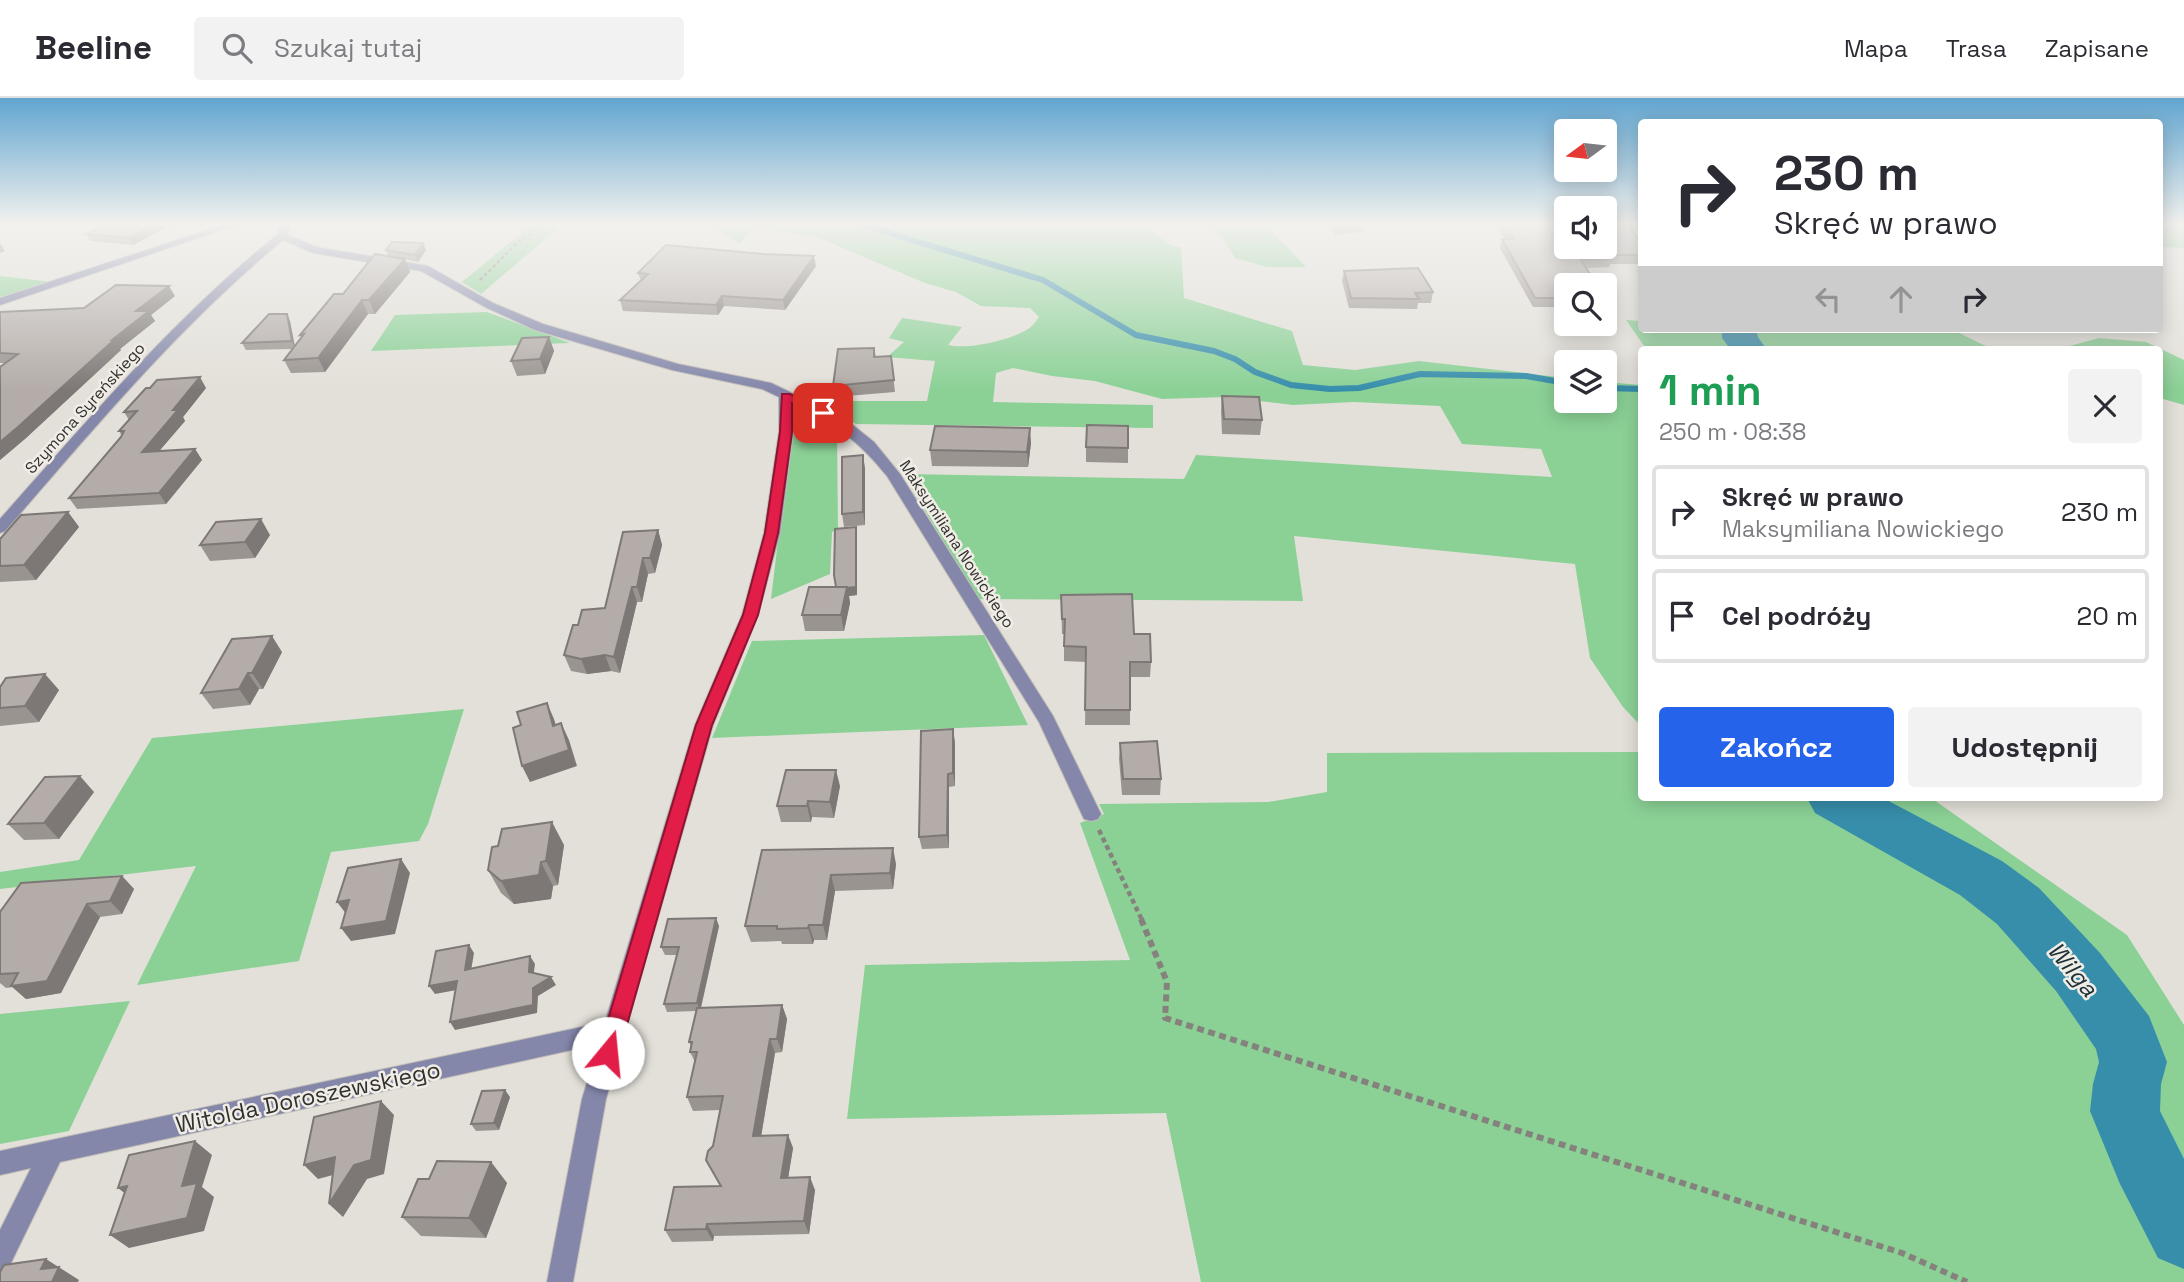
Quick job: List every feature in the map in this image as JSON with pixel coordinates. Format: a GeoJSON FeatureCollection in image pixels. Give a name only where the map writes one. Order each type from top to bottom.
{"type":"FeatureCollection","features":[{"type":"Feature","properties":{"kind":"street"},"geometry":{"type":"LineString","coordinates":[[0,302],[66,280]]}},
{"type":"Feature","properties":{"kind":"street","name":"Szymona Syreńskiego"},"geometry":{"type":"LineString","coordinates":[[0,528],[122,389],[230,280]]}},
{"type":"Feature","properties":{"kind":"street","name":"Maksymiliana Nowickiego"},"geometry":{"type":"LineString","coordinates":[[446,280],[489,305],[539,327],[676,367],[766,386],[839,421],[869,445],[893,474],[1047,721],[1091,814]]}},
{"type":"Feature","properties":{"kind":"street"},"geometry":{"type":"LineString","coordinates":[[560,1282],[594,1099],[704,725],[750,615],[772,533],[786,432],[786,396]]}},
{"type":"Feature","properties":{"kind":"street","name":"Witolda Doroszewskiego"},"geometry":{"type":"LineString","coordinates":[[0,1163],[616,1030]]}},
{"type":"Feature","properties":{"kind":"street"},"geometry":{"type":"LineString","coordinates":[[0,1258],[52,1153]]}},
{"type":"Feature","properties":{"kind":"path"},"geometry":{"type":"LineString","coordinates":[[460,288],[478,280]]}},
{"type":"Feature","properties":{"kind":"path"},"geometry":{"type":"LineString","coordinates":[[1091,814],[1129,889],[1167,982],[1165,1018],[1902,1252],[1967,1282]]}},
{"type":"Feature","properties":{"kind":"green space"},"geometry":{"type":"Polygon","coordinates":[[[0,280],[52,282],[0,297],[0,280]]]}},
{"type":"Feature","properties":{"kind":"green space"},"geometry":{"type":"Polygon","coordinates":[[[464,280],[497,280],[481,294],[462,282],[464,280]]]}},
{"type":"Feature","properties":{"kind":"green space"},"geometry":{"type":"Polygon","coordinates":[[[919,280],[1183,280],[1184,298],[1292,331],[1303,365],[1355,370],[1419,361],[1554,377],[1554,413],[1617,413],[1617,383],[1638,385],[1638,723],[1623,707],[1590,658],[1575,564],[1294,536],[1303,601],[978,599],[903,474],[1184,479],[1196,455],[1552,477],[1541,449],[1462,444],[1440,406],[1354,402],[1293,405],[1226,397],[1162,399],[1095,381],[1013,368],[996,373],[993,402],[1153,405],[1153,428],[856,424],[817,401],[927,401],[935,361],[887,357],[904,342],[889,338],[902,318],[962,327],[948,345],[966,346],[1011,337],[1029,328],[1039,317],[1030,308],[981,306],[956,292],[919,280]]]}},
{"type":"Feature","properties":{"kind":"green space"},"geometry":{"type":"Polygon","coordinates":[[[487,312],[570,343],[371,351],[395,315],[487,312]]]}},
{"type":"Feature","properties":{"kind":"green space"},"geometry":{"type":"Polygon","coordinates":[[[1626,320],[1638,321],[1638,333],[1959,333],[1986,346],[1644,346],[1626,320]]]}},
{"type":"Feature","properties":{"kind":"green space"},"geometry":{"type":"Polygon","coordinates":[[[2099,338],[2146,342],[2154,346],[2070,346],[2099,338]]]}},
{"type":"Feature","properties":{"kind":"green space"},"geometry":{"type":"Polygon","coordinates":[[[2163,350],[2184,360],[2184,405],[2163,399],[2163,350]]]}},
{"type":"Feature","properties":{"kind":"green space"},"geometry":{"type":"Polygon","coordinates":[[[799,405],[837,431],[838,529],[832,532],[830,574],[771,599],[794,408],[799,405]]]}},
{"type":"Feature","properties":{"kind":"green space"},"geometry":{"type":"Polygon","coordinates":[[[984,635],[1028,725],[712,738],[752,641],[984,635]]]}},
{"type":"Feature","properties":{"kind":"green space"},"geometry":{"type":"Polygon","coordinates":[[[464,709],[428,824],[419,841],[331,852],[299,961],[137,985],[196,866],[0,889],[0,872],[79,860],[152,738],[464,709]]]}},
{"type":"Feature","properties":{"kind":"green space"},"geometry":{"type":"Polygon","coordinates":[[[1638,752],[1638,801],[1935,801],[2127,935],[2184,1025],[2184,1282],[1201,1282],[1166,1113],[847,1119],[865,965],[1130,960],[1080,823],[1104,814],[1099,804],[1268,802],[1327,792],[1327,753],[1638,752]]]}},
{"type":"Feature","properties":{"kind":"green space"},"geometry":{"type":"Polygon","coordinates":[[[130,1001],[69,1131],[0,1144],[0,1014],[130,1001]]]}},
{"type":"Feature","properties":{"kind":"building"},"geometry":{"type":"Polygon","coordinates":[[[354,280],[386,280],[369,300],[362,300],[318,358],[284,360],[304,334],[300,335],[334,294],[343,294],[354,280]]]}},
{"type":"Feature","properties":{"kind":"building"},"geometry":{"type":"Polygon","coordinates":[[[641,280],[797,280],[783,300],[722,296],[716,305],[620,300],[641,280]]]}},
{"type":"Feature","properties":{"kind":"building"},"geometry":{"type":"Polygon","coordinates":[[[1346,280],[1426,280],[1433,292],[1415,293],[1419,299],[1351,298],[1346,280]]]}},
{"type":"Feature","properties":{"kind":"building"},"geometry":{"type":"Polygon","coordinates":[[[1525,280],[1554,280],[1554,298],[1535,298],[1525,280]]]}},
{"type":"Feature","properties":{"kind":"building"},"geometry":{"type":"Polygon","coordinates":[[[116,285],[169,286],[136,311],[149,311],[112,340],[0,442],[0,367],[18,354],[0,353],[0,312],[84,308],[116,285]]]}},
{"type":"Feature","properties":{"kind":"building"},"geometry":{"type":"Polygon","coordinates":[[[269,314],[287,314],[292,341],[242,343],[269,314]]]}},
{"type":"Feature","properties":{"kind":"building"},"geometry":{"type":"Polygon","coordinates":[[[549,337],[540,359],[511,361],[522,338],[549,337]]]}},
{"type":"Feature","properties":{"kind":"building"},"geometry":{"type":"Polygon","coordinates":[[[874,348],[874,357],[891,356],[894,380],[833,386],[838,349],[874,348]]]}},
{"type":"Feature","properties":{"kind":"building"},"geometry":{"type":"Polygon","coordinates":[[[200,377],[173,410],[178,410],[142,452],[195,449],[159,493],[69,498],[121,437],[124,431],[119,431],[137,411],[124,412],[146,388],[150,388],[157,380],[200,377]]]}},
{"type":"Feature","properties":{"kind":"building"},"geometry":{"type":"Polygon","coordinates":[[[1222,396],[1259,397],[1262,420],[1224,419],[1222,396]]]}},
{"type":"Feature","properties":{"kind":"building"},"geometry":{"type":"Polygon","coordinates":[[[1087,425],[1128,426],[1128,448],[1086,447],[1087,425]]]}},
{"type":"Feature","properties":{"kind":"building"},"geometry":{"type":"Polygon","coordinates":[[[935,426],[1030,428],[1027,452],[930,450],[935,426]]]}},
{"type":"Feature","properties":{"kind":"building"},"geometry":{"type":"Polygon","coordinates":[[[863,455],[863,512],[842,514],[842,457],[863,455]]]}},
{"type":"Feature","properties":{"kind":"building"},"geometry":{"type":"Polygon","coordinates":[[[68,512],[24,565],[0,566],[0,539],[21,515],[68,512]]]}},
{"type":"Feature","properties":{"kind":"building"},"geometry":{"type":"Polygon","coordinates":[[[261,519],[245,542],[200,545],[216,522],[261,519]]]}},
{"type":"Feature","properties":{"kind":"building"},"geometry":{"type":"Polygon","coordinates":[[[856,527],[856,587],[836,587],[835,529],[856,527]]]}},
{"type":"Feature","properties":{"kind":"building"},"geometry":{"type":"Polygon","coordinates":[[[658,530],[650,558],[643,558],[637,587],[632,587],[614,657],[605,655],[581,659],[564,655],[573,625],[578,625],[582,610],[605,608],[623,532],[658,530]]]}},
{"type":"Feature","properties":{"kind":"building"},"geometry":{"type":"Polygon","coordinates":[[[809,587],[847,587],[841,615],[802,615],[809,587]]]}},
{"type":"Feature","properties":{"kind":"building"},"geometry":{"type":"Polygon","coordinates":[[[1132,594],[1134,634],[1150,634],[1151,662],[1130,662],[1130,710],[1085,710],[1086,647],[1064,646],[1065,619],[1062,619],[1061,595],[1132,594]]]}},
{"type":"Feature","properties":{"kind":"building"},"geometry":{"type":"Polygon","coordinates":[[[272,636],[252,673],[248,673],[239,689],[201,693],[232,639],[272,636]]]}},
{"type":"Feature","properties":{"kind":"building"},"geometry":{"type":"Polygon","coordinates":[[[45,674],[25,706],[0,708],[0,687],[6,678],[45,674]]]}},
{"type":"Feature","properties":{"kind":"building"},"geometry":{"type":"Polygon","coordinates":[[[547,703],[553,726],[561,723],[569,750],[522,766],[513,728],[521,725],[517,712],[547,703]]]}},
{"type":"Feature","properties":{"kind":"building"},"geometry":{"type":"Polygon","coordinates":[[[953,729],[953,773],[948,774],[947,835],[919,837],[921,731],[953,729]]]}},
{"type":"Feature","properties":{"kind":"building"},"geometry":{"type":"Polygon","coordinates":[[[1157,741],[1161,779],[1123,779],[1120,743],[1157,741]]]}},
{"type":"Feature","properties":{"kind":"building"},"geometry":{"type":"Polygon","coordinates":[[[786,770],[836,770],[830,802],[808,801],[807,806],[777,806],[786,770]]]}},
{"type":"Feature","properties":{"kind":"building"},"geometry":{"type":"Polygon","coordinates":[[[80,776],[44,823],[8,824],[45,777],[80,776]]]}},
{"type":"Feature","properties":{"kind":"building"},"geometry":{"type":"Polygon","coordinates":[[[552,822],[546,861],[541,862],[539,875],[501,881],[488,870],[492,847],[498,846],[502,829],[552,822]]]}},
{"type":"Feature","properties":{"kind":"building"},"geometry":{"type":"Polygon","coordinates":[[[893,848],[890,873],[831,875],[823,925],[777,929],[777,926],[745,926],[762,850],[893,848]]]}},
{"type":"Feature","properties":{"kind":"building"},"geometry":{"type":"Polygon","coordinates":[[[401,859],[386,921],[341,928],[349,900],[337,902],[348,868],[401,859]]]}},
{"type":"Feature","properties":{"kind":"building"},"geometry":{"type":"Polygon","coordinates":[[[122,876],[110,901],[87,904],[47,981],[11,986],[18,973],[0,974],[0,912],[21,883],[122,876]]]}},
{"type":"Feature","properties":{"kind":"building"},"geometry":{"type":"Polygon","coordinates":[[[716,918],[697,1003],[664,1004],[679,947],[661,947],[668,919],[716,918]]]}},
{"type":"Feature","properties":{"kind":"building"},"geometry":{"type":"Polygon","coordinates":[[[469,945],[465,970],[530,956],[529,972],[551,977],[533,988],[533,1005],[450,1022],[457,981],[429,986],[436,951],[469,945]]]}},
{"type":"Feature","properties":{"kind":"building"},"geometry":{"type":"Polygon","coordinates":[[[782,1005],[777,1039],[770,1039],[753,1136],[788,1135],[781,1178],[810,1177],[804,1221],[707,1224],[706,1229],[665,1230],[674,1187],[721,1186],[706,1160],[708,1151],[713,1146],[723,1096],[687,1097],[697,1052],[690,1052],[692,1042],[689,1042],[697,1008],[782,1005]]]}},
{"type":"Feature","properties":{"kind":"building"},"geometry":{"type":"Polygon","coordinates":[[[505,1090],[494,1123],[471,1124],[482,1091],[505,1090]]]}},
{"type":"Feature","properties":{"kind":"building"},"geometry":{"type":"Polygon","coordinates":[[[381,1101],[371,1160],[354,1165],[329,1204],[335,1157],[304,1165],[314,1117],[381,1101]]]}},
{"type":"Feature","properties":{"kind":"building"},"geometry":{"type":"Polygon","coordinates":[[[195,1141],[182,1186],[197,1183],[187,1218],[110,1235],[127,1186],[118,1188],[129,1155],[195,1141]]]}},
{"type":"Feature","properties":{"kind":"building"},"geometry":{"type":"Polygon","coordinates":[[[437,1161],[491,1162],[469,1218],[402,1217],[418,1179],[429,1179],[437,1161]]]}},
{"type":"Feature","properties":{"kind":"building"},"geometry":{"type":"Polygon","coordinates":[[[46,1259],[41,1269],[59,1267],[52,1282],[0,1282],[0,1272],[4,1265],[46,1259]]]}},
{"type":"Feature","properties":{"kind":"waterway"},"geometry":{"type":"LineString","coordinates":[[1043,280],[1136,335],[1214,351],[1235,359],[1255,372],[1291,385],[1330,389],[1359,388],[1420,374],[1526,376],[1554,381]]}},
{"type":"Feature","properties":{"kind":"waterway","name":"Wilga"},"geometry":{"type":"LineString","coordinates":[[1739,333],[1746,346]]}},
{"type":"Feature","properties":{"kind":"waterway"},"geometry":{"type":"LineString","coordinates":[[1617,388],[1638,389]]}},
{"type":"Feature","properties":{"kind":"waterway","name":"Wilga"},"geometry":{"type":"LineString","coordinates":[[1840,801],[1981,878],[2018,906],[2078,972],[2126,1037],[2133,1062],[2127,1084],[2125,1111],[2145,1159],[2184,1232]]}},
{"type":"Feature","properties":{"kind":"route"},"geometry":{"type":"LineString","coordinates":[[608,1053],[704,725],[750,615],[772,533],[786,432],[786,396],[823,413]]}}]}
